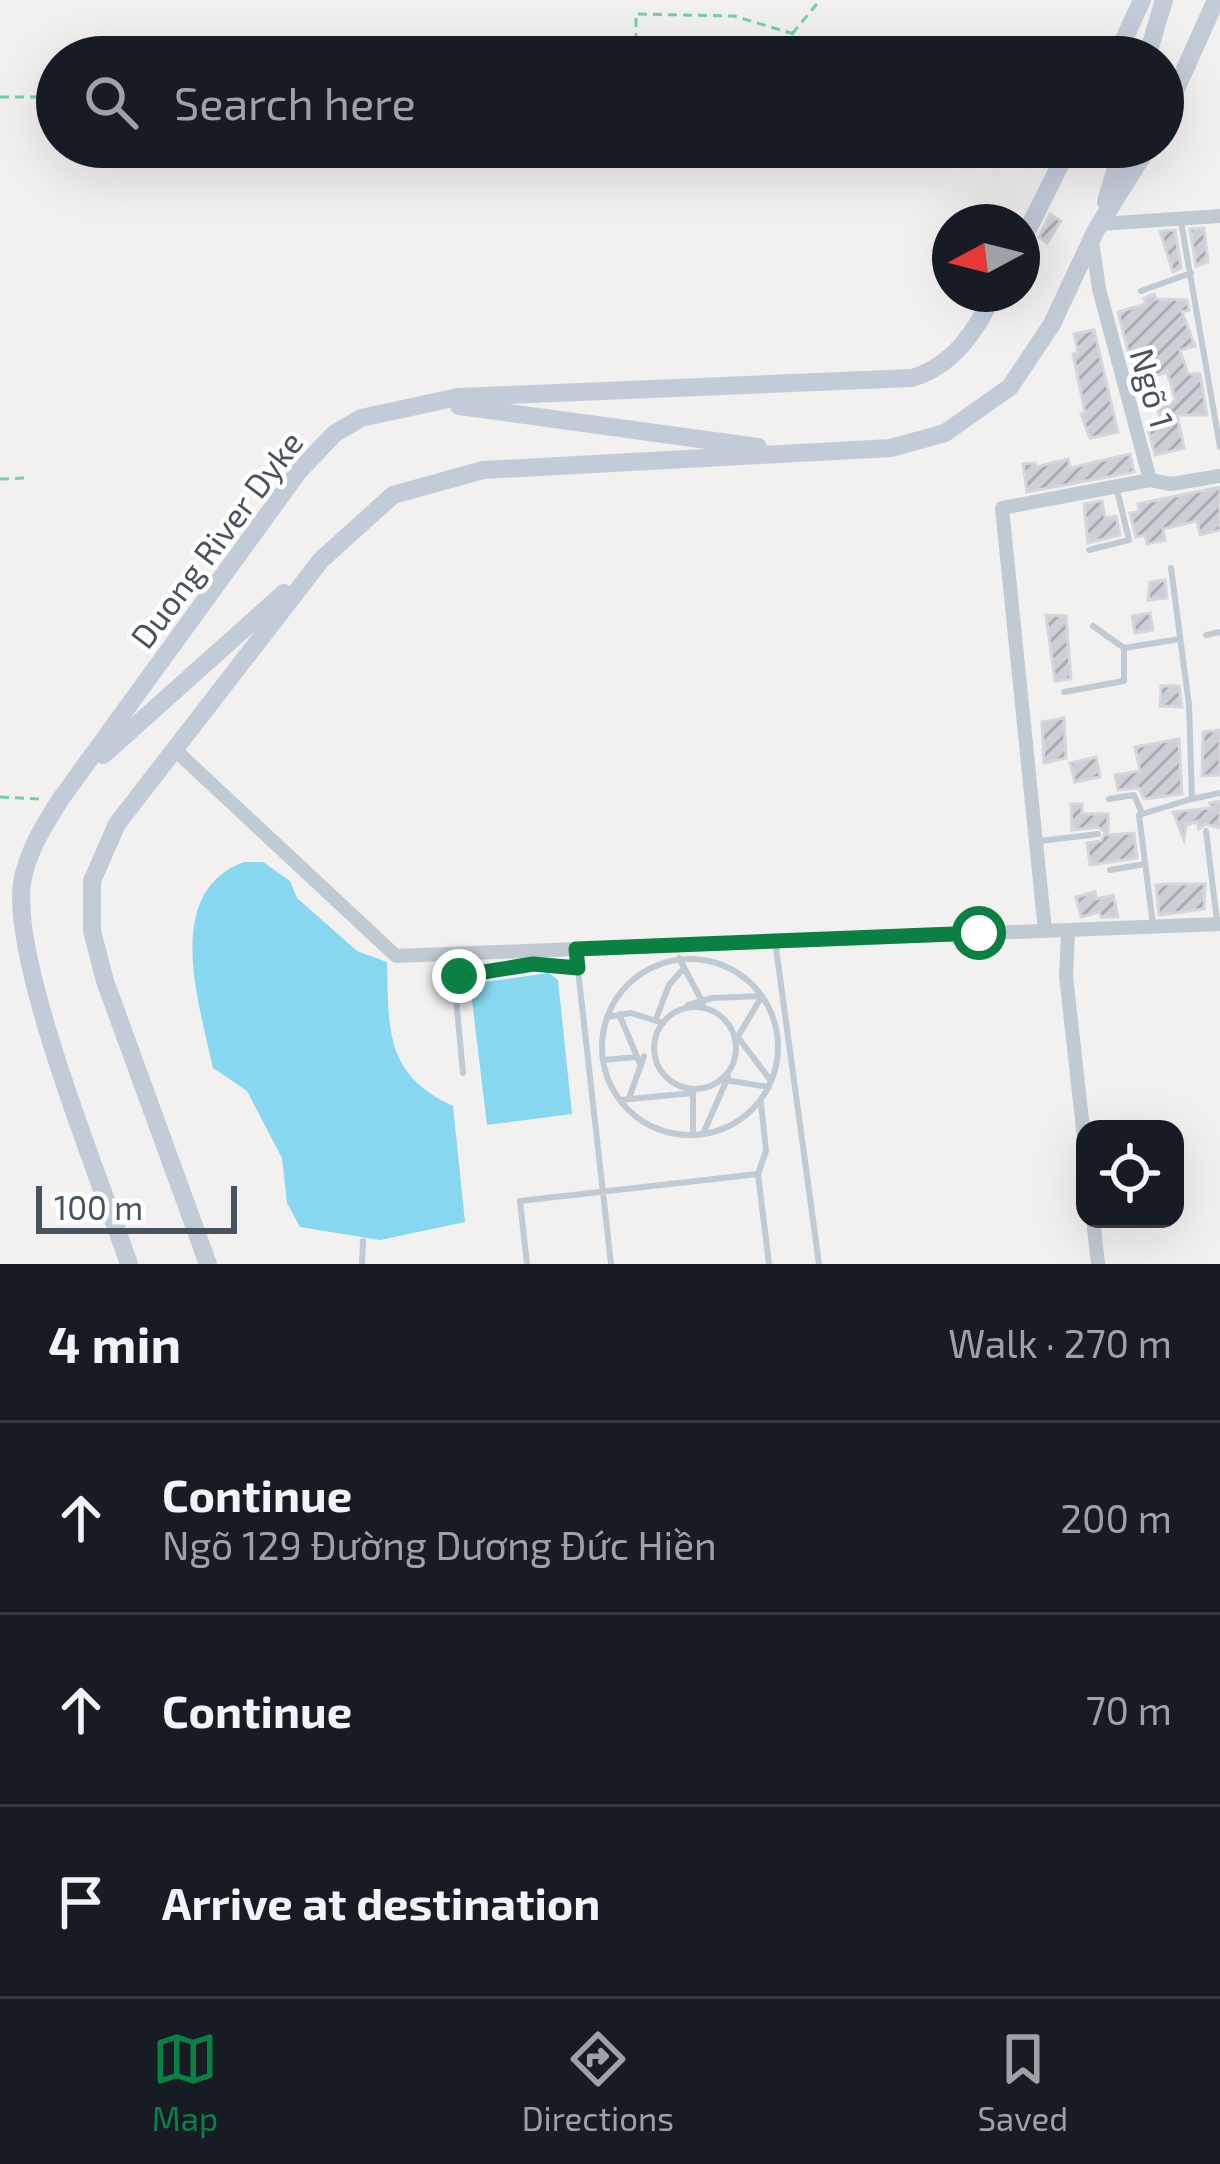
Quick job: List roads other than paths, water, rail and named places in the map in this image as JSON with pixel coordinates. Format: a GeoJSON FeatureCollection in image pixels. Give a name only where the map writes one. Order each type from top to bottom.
{"type":"FeatureCollection","features":[{"type":"Feature","properties":{"kind":"main road"},"geometry":{"type":"LineString","coordinates":[[1126,36],[1142,0]]}},
{"type":"Feature","properties":{"kind":"main road"},"geometry":{"type":"LineString","coordinates":[[1153,36],[1164,0]]}},
{"type":"Feature","properties":{"kind":"main road"},"geometry":{"type":"LineString","coordinates":[[1184,71],[1216,0]]}},
{"type":"Feature","properties":{"kind":"main road"},"geometry":{"type":"LineString","coordinates":[[1040,206],[1059,168]]}},
{"type":"Feature","properties":{"kind":"main road"},"geometry":{"type":"LineString","coordinates":[[1096,232],[1116,168]]}},
{"type":"Feature","properties":{"kind":"main road"},"geometry":{"type":"LineString","coordinates":[[73,782],[393,496],[483,470],[891,448],[945,434],[1010,387],[1052,324],[1096,232],[1135,168]]}},
{"type":"Feature","properties":{"kind":"main road","name":"Duong River Dyke"},"geometry":{"type":"LineString","coordinates":[[129,1264],[23,937],[22,884],[30,855],[73,782],[299,471],[334,434],[361,418],[428,402],[912,378],[945,363],[985,312]]}},
{"type":"Feature","properties":{"kind":"main road"},"geometry":{"type":"LineString","coordinates":[[428,402],[805,453]]}},
{"type":"Feature","properties":{"kind":"main road"},"geometry":{"type":"LineString","coordinates":[[208,1264],[92,932],[92,881],[109,843],[174,748],[321,560]]}},
{"type":"Feature","properties":{"kind":"street"},"geometry":{"type":"LineString","coordinates":[[1096,232],[1220,216]]}},
{"type":"Feature","properties":{"kind":"street","name":"Ngõ 1"},"geometry":{"type":"LineString","coordinates":[[1096,232],[1103,305],[1150,480],[1171,484],[1220,476]]}},
{"type":"Feature","properties":{"kind":"street"},"geometry":{"type":"LineString","coordinates":[[1045,931],[1003,508],[1150,480]]}},
{"type":"Feature","properties":{"kind":"street"},"geometry":{"type":"LineString","coordinates":[[174,748],[396,956],[1045,931],[1068,934],[1219,924]]}},
{"type":"Feature","properties":{"kind":"street"},"geometry":{"type":"LineString","coordinates":[[1068,934],[1066,976],[1082,1120]]}},
{"type":"Feature","properties":{"kind":"street"},"geometry":{"type":"LineString","coordinates":[[1094,1228],[1099,1264]]}},
{"type":"Feature","properties":{"kind":"lane"},"geometry":{"type":"LineString","coordinates":[[1180,218],[1220,447]]}},
{"type":"Feature","properties":{"kind":"lane"},"geometry":{"type":"LineString","coordinates":[[1141,291],[1191,273]]}},
{"type":"Feature","properties":{"kind":"lane"},"geometry":{"type":"LineString","coordinates":[[1089,550],[1129,540],[1116,486]]}},
{"type":"Feature","properties":{"kind":"lane"},"geometry":{"type":"LineString","coordinates":[[1171,568],[1190,705],[1192,799]]}},
{"type":"Feature","properties":{"kind":"lane"},"geometry":{"type":"LineString","coordinates":[[1094,626],[1124,648],[1180,639]]}},
{"type":"Feature","properties":{"kind":"lane"},"geometry":{"type":"LineString","coordinates":[[1206,635],[1220,632]]}},
{"type":"Feature","properties":{"kind":"lane"},"geometry":{"type":"LineString","coordinates":[[1064,692],[1124,681],[1124,648]]}},
{"type":"Feature","properties":{"kind":"lane"},"geometry":{"type":"LineString","coordinates":[[1141,811],[1220,793]]}},
{"type":"Feature","properties":{"kind":"lane"},"geometry":{"type":"LineString","coordinates":[[1109,799],[1134,795],[1141,811],[1154,928]]}},
{"type":"Feature","properties":{"kind":"lane"},"geometry":{"type":"LineString","coordinates":[[1206,831],[1219,924]]}},
{"type":"Feature","properties":{"kind":"lane"},"geometry":{"type":"LineString","coordinates":[[1036,842],[1098,834]]}},
{"type":"Feature","properties":{"kind":"lane"},"geometry":{"type":"LineString","coordinates":[[1110,870],[1145,864]]}},
{"type":"Feature","properties":{"kind":"lane"},"geometry":{"type":"LineString","coordinates":[[775,941],[819,1264]]}},
{"type":"Feature","properties":{"kind":"lane"},"geometry":{"type":"LineString","coordinates":[[576,949],[610,1264]]}},
{"type":"Feature","properties":{"kind":"lane"},"geometry":{"type":"LineString","coordinates":[[680,958],[706,1009],[730,1025],[770,1084]]}},
{"type":"Feature","properties":{"kind":"lane"},"geometry":{"type":"LineString","coordinates":[[680,958],[726,965],[763,996],[779,1043],[770,1084],[736,1123],[693,1135],[656,1129],[625,1102],[603,1060],[602,1047],[607,1017],[623,988],[638,974],[680,958]]}},
{"type":"Feature","properties":{"kind":"lane"},"geometry":{"type":"LineString","coordinates":[[463,1072],[456,997],[459,976],[533,964],[578,968]]}},
{"type":"Feature","properties":{"kind":"lane"},"geometry":{"type":"LineString","coordinates":[[684,968],[668,985],[655,1055],[666,1077],[693,1091]]}},
{"type":"Feature","properties":{"kind":"lane"},"geometry":{"type":"LineString","coordinates":[[607,1017],[619,1014],[660,1021],[701,1000],[763,996]]}},
{"type":"Feature","properties":{"kind":"lane"},"geometry":{"type":"LineString","coordinates":[[703,1134],[733,1064],[737,1039],[763,996]]}},
{"type":"Feature","properties":{"kind":"lane"},"geometry":{"type":"LineString","coordinates":[[681,1009],[706,1009]]}},
{"type":"Feature","properties":{"kind":"lane"},"geometry":{"type":"LineString","coordinates":[[619,1014],[641,1059],[625,1102]]}},
{"type":"Feature","properties":{"kind":"lane"},"geometry":{"type":"LineString","coordinates":[[587,1049],[602,1047]]}},
{"type":"Feature","properties":{"kind":"lane"},"geometry":{"type":"LineString","coordinates":[[603,1060],[655,1055]]}},
{"type":"Feature","properties":{"kind":"lane"},"geometry":{"type":"LineString","coordinates":[[625,1102],[693,1091],[724,1080],[770,1084]]}},
{"type":"Feature","properties":{"kind":"lane"},"geometry":{"type":"LineString","coordinates":[[693,1091],[693,1135]]}},
{"type":"Feature","properties":{"kind":"lane"},"geometry":{"type":"LineString","coordinates":[[761,1099],[766,1151],[758,1174],[769,1264]]}},
{"type":"Feature","properties":{"kind":"lane"},"geometry":{"type":"LineString","coordinates":[[527,1264],[520,1201],[758,1174]]}},
{"type":"Feature","properties":{"kind":"lane"},"geometry":{"type":"LineString","coordinates":[[362,1264],[363,1241]]}},
{"type":"Feature","properties":{"kind":"water"},"geometry":{"type":"Polygon","coordinates":[[[244,862],[263,862],[290,881],[297,898],[357,951],[387,962],[388,1009],[402,1064],[414,1080],[453,1106],[465,1222],[380,1240],[300,1227],[287,1203],[282,1158],[247,1091],[213,1068],[195,982],[194,923],[203,898],[219,877],[244,862]]]}},
{"type":"Feature","properties":{"kind":"water"},"geometry":{"type":"Polygon","coordinates":[[[549,973],[558,980],[572,1114],[487,1125],[470,984],[549,973]]]}}]}
